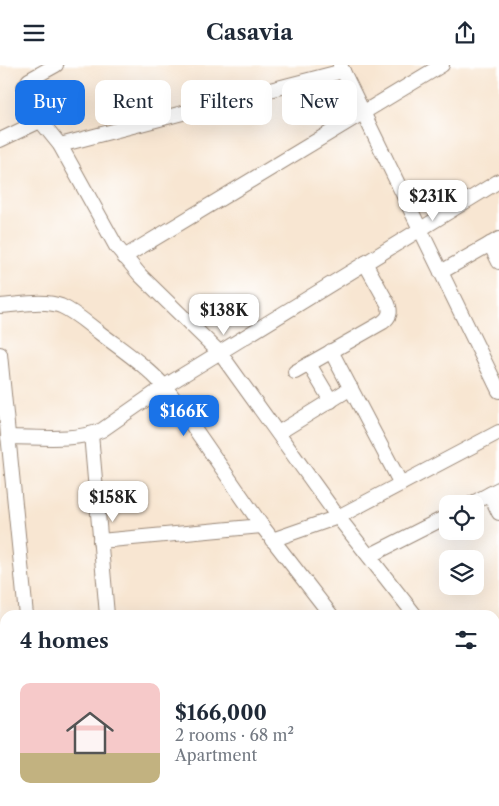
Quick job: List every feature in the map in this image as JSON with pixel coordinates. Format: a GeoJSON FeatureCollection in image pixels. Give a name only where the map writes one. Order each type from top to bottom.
{"type":"FeatureCollection","features":[{"type":"Feature","properties":{"kind":"street"},"geometry":{"type":"LineString","coordinates":[[30,80],[56,65]]}},
{"type":"Feature","properties":{"kind":"street"},"geometry":{"type":"LineString","coordinates":[[124,257],[442,65]]}},
{"type":"Feature","properties":{"kind":"street"},"geometry":{"type":"LineString","coordinates":[[60,145],[342,68],[441,272],[495,374],[499,391]]}},
{"type":"Feature","properties":{"kind":"street"},"geometry":{"type":"LineString","coordinates":[[0,140],[32,125]]}},
{"type":"Feature","properties":{"kind":"street"},"geometry":{"type":"LineString","coordinates":[[44,125],[60,145],[109,234],[124,257],[220,353],[338,517],[411,610]]}},
{"type":"Feature","properties":{"kind":"street"},"geometry":{"type":"LineString","coordinates":[[8,437],[78,437],[91,434],[112,423],[165,386],[499,181]]}},
{"type":"Feature","properties":{"kind":"street"},"geometry":{"type":"LineString","coordinates":[[441,272],[494,242],[499,263]]}},
{"type":"Feature","properties":{"kind":"street"},"geometry":{"type":"LineString","coordinates":[[295,372],[389,317],[390,308],[366,263]]}},
{"type":"Feature","properties":{"kind":"street"},"geometry":{"type":"LineString","coordinates":[[0,306],[43,303],[61,306],[76,315],[150,371],[165,386],[272,540],[327,610]]}},
{"type":"Feature","properties":{"kind":"street"},"geometry":{"type":"LineString","coordinates":[[331,351],[401,484]]}},
{"type":"Feature","properties":{"kind":"street"},"geometry":{"type":"LineString","coordinates":[[0,354],[25,610]]}},
{"type":"Feature","properties":{"kind":"street"},"geometry":{"type":"LineString","coordinates":[[309,364],[331,401]]}},
{"type":"Feature","properties":{"kind":"street"},"geometry":{"type":"LineString","coordinates":[[278,433],[350,388]]}},
{"type":"Feature","properties":{"kind":"street"},"geometry":{"type":"LineString","coordinates":[[272,540],[338,517],[499,432]]}},
{"type":"Feature","properties":{"kind":"street"},"geometry":{"type":"LineString","coordinates":[[91,434],[107,610]]}},
{"type":"Feature","properties":{"kind":"street"},"geometry":{"type":"LineString","coordinates":[[494,492],[499,513]]}},
{"type":"Feature","properties":{"kind":"street"},"geometry":{"type":"LineString","coordinates":[[369,556],[439,521]]}},
{"type":"Feature","properties":{"kind":"street"},"geometry":{"type":"LineString","coordinates":[[100,541],[262,526]]}}]}
